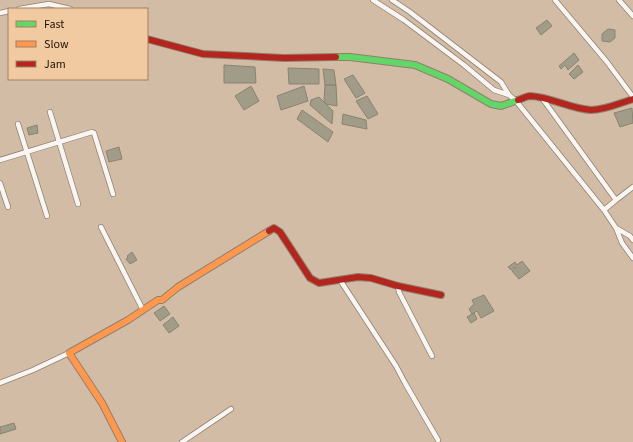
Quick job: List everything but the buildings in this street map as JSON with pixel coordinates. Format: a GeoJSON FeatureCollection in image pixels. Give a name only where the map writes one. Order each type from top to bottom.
{"type":"FeatureCollection","features":[{"type":"Feature","properties":{"kind":"street"},"geometry":{"type":"LineString","coordinates":[[373,0],[410,24],[494,90],[509,95]]}},
{"type":"Feature","properties":{"kind":"street"},"geometry":{"type":"LineString","coordinates":[[392,0],[410,12],[501,82],[509,95],[604,210],[616,228],[622,243],[633,258]]}},
{"type":"Feature","properties":{"kind":"street"},"geometry":{"type":"LineString","coordinates":[[148,39],[203,54],[284,58],[350,57],[415,65],[448,79],[491,104],[501,106],[516,102],[529,96],[591,110],[603,108],[633,98],[606,62],[555,0]]}},
{"type":"Feature","properties":{"kind":"street"},"geometry":{"type":"LineString","coordinates":[[619,0],[633,16]]}},
{"type":"Feature","properties":{"kind":"street"},"geometry":{"type":"LineString","coordinates":[[25,8],[49,4],[66,8]]}},
{"type":"Feature","properties":{"kind":"street"},"geometry":{"type":"LineString","coordinates":[[542,98],[616,200]]}},
{"type":"Feature","properties":{"kind":"street"},"geometry":{"type":"LineString","coordinates":[[50,112],[78,204]]}},
{"type":"Feature","properties":{"kind":"street"},"geometry":{"type":"LineString","coordinates":[[18,124],[47,216]]}},
{"type":"Feature","properties":{"kind":"street"},"geometry":{"type":"LineString","coordinates":[[0,160],[90,132],[94,134],[113,194]]}},
{"type":"Feature","properties":{"kind":"street"},"geometry":{"type":"LineString","coordinates":[[0,183],[8,207]]}},
{"type":"Feature","properties":{"kind":"street"},"geometry":{"type":"LineString","coordinates":[[604,210],[633,187]]}},
{"type":"Feature","properties":{"kind":"street"},"geometry":{"type":"LineString","coordinates":[[101,227],[143,310]]}},
{"type":"Feature","properties":{"kind":"street"},"geometry":{"type":"LineString","coordinates":[[0,383],[69,353],[158,300],[162,300],[178,287],[264,232],[274,228],[280,232],[287,241],[310,278],[319,283],[358,276],[441,295]]}},
{"type":"Feature","properties":{"kind":"street"},"geometry":{"type":"LineString","coordinates":[[616,228],[632,236]]}},
{"type":"Feature","properties":{"kind":"street"},"geometry":{"type":"LineString","coordinates":[[340,280],[396,366],[438,440]]}},
{"type":"Feature","properties":{"kind":"street"},"geometry":{"type":"LineString","coordinates":[[398,286],[399,292],[432,356]]}},
{"type":"Feature","properties":{"kind":"street"},"geometry":{"type":"LineString","coordinates":[[69,353],[102,403],[122,442]]}},
{"type":"Feature","properties":{"kind":"street"},"geometry":{"type":"LineString","coordinates":[[182,442],[231,409]]}},
{"type":"Feature","properties":{"kind":"traffic: fast"},"geometry":{"type":"LineString","coordinates":[[336,57],[350,57],[415,65],[448,79],[491,104],[501,106],[518,100]]}},
{"type":"Feature","properties":{"kind":"traffic: slow"},"geometry":{"type":"LineString","coordinates":[[122,442],[102,403],[69,353],[128,320],[158,300],[162,300],[178,287],[269,231]]}},
{"type":"Feature","properties":{"kind":"traffic: jam"},"geometry":{"type":"LineString","coordinates":[[148,39],[203,54],[284,58],[336,57]]}},
{"type":"Feature","properties":{"kind":"traffic: jam"},"geometry":{"type":"LineString","coordinates":[[518,100],[528,96],[538,97],[576,108],[596,110],[607,108],[633,99]]}},
{"type":"Feature","properties":{"kind":"traffic: jam"},"geometry":{"type":"LineString","coordinates":[[269,231],[274,228],[280,232],[310,278],[319,283],[358,277],[371,278],[398,286],[441,295]]}}]}
